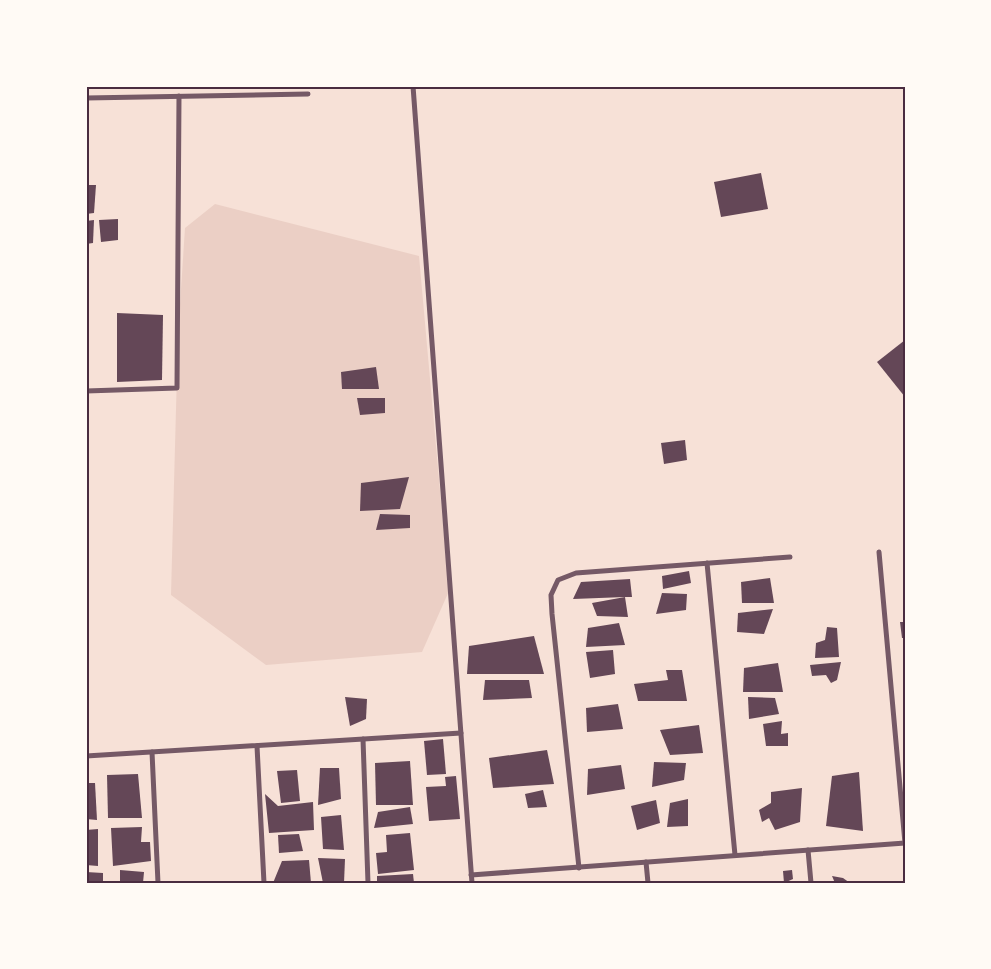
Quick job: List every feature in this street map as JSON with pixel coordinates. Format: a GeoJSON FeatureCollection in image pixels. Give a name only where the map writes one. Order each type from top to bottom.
{"type":"FeatureCollection","features":[{"type":"Feature","properties":{"kind":"street"},"geometry":{"type":"LineString","coordinates":[[413,86],[472,883]]}},
{"type":"Feature","properties":{"kind":"street"},"geometry":{"type":"LineString","coordinates":[[86,98],[308,94]]}},
{"type":"Feature","properties":{"kind":"street"},"geometry":{"type":"LineString","coordinates":[[86,391],[177,388],[179,96]]}},
{"type":"Feature","properties":{"kind":"street"},"geometry":{"type":"LineString","coordinates":[[471,875],[905,842],[879,552]]}},
{"type":"Feature","properties":{"kind":"street"},"geometry":{"type":"LineString","coordinates":[[579,868],[551,595],[558,580],[576,573],[790,557]]}},
{"type":"Feature","properties":{"kind":"street"},"geometry":{"type":"LineString","coordinates":[[707,563],[735,855]]}},
{"type":"Feature","properties":{"kind":"street"},"geometry":{"type":"LineString","coordinates":[[86,756],[461,733]]}},
{"type":"Feature","properties":{"kind":"street"},"geometry":{"type":"LineString","coordinates":[[363,739],[368,883]]}},
{"type":"Feature","properties":{"kind":"street"},"geometry":{"type":"LineString","coordinates":[[257,746],[264,883]]}},
{"type":"Feature","properties":{"kind":"street"},"geometry":{"type":"LineString","coordinates":[[152,752],[158,883]]}},
{"type":"Feature","properties":{"kind":"street"},"geometry":{"type":"LineString","coordinates":[[808,850],[811,883]]}},
{"type":"Feature","properties":{"kind":"street"},"geometry":{"type":"LineString","coordinates":[[646,862],[648,883]]}},
{"type":"Feature","properties":{"kind":"shaded area"},"geometry":{"type":"Polygon","coordinates":[[[215,204],[419,256],[449,591],[422,652],[266,665],[171,595],[178,335],[185,228],[215,204]]]}},
{"type":"Feature","properties":{"kind":"building"},"geometry":{"type":"Polygon","coordinates":[[[761,173],[768,209],[721,217],[714,182],[761,173]]]}},
{"type":"Feature","properties":{"kind":"building"},"geometry":{"type":"Polygon","coordinates":[[[86,185],[96,185],[94,213],[86,214],[86,185]]]}},
{"type":"Feature","properties":{"kind":"building"},"geometry":{"type":"Polygon","coordinates":[[[118,219],[118,240],[101,242],[99,220],[118,219]]]}},
{"type":"Feature","properties":{"kind":"building"},"geometry":{"type":"Polygon","coordinates":[[[94,220],[93,243],[86,244],[86,221],[94,220]]]}},
{"type":"Feature","properties":{"kind":"building"},"geometry":{"type":"Polygon","coordinates":[[[117,313],[163,315],[162,380],[117,382],[117,313]]]}},
{"type":"Feature","properties":{"kind":"building"},"geometry":{"type":"Polygon","coordinates":[[[905,340],[905,397],[877,362],[905,340]]]}},
{"type":"Feature","properties":{"kind":"building"},"geometry":{"type":"Polygon","coordinates":[[[376,367],[379,389],[342,389],[341,372],[376,367]]]}},
{"type":"Feature","properties":{"kind":"building"},"geometry":{"type":"Polygon","coordinates":[[[357,398],[385,398],[385,413],[360,415],[357,398]]]}},
{"type":"Feature","properties":{"kind":"building"},"geometry":{"type":"Polygon","coordinates":[[[685,440],[687,460],[664,464],[661,443],[685,440]]]}},
{"type":"Feature","properties":{"kind":"building"},"geometry":{"type":"Polygon","coordinates":[[[409,477],[400,509],[360,511],[361,483],[409,477]]]}},
{"type":"Feature","properties":{"kind":"building"},"geometry":{"type":"Polygon","coordinates":[[[380,514],[410,515],[410,528],[376,530],[380,514]]]}},
{"type":"Feature","properties":{"kind":"building"},"geometry":{"type":"Polygon","coordinates":[[[689,571],[691,583],[663,589],[662,576],[689,571]]]}},
{"type":"Feature","properties":{"kind":"building"},"geometry":{"type":"Polygon","coordinates":[[[770,578],[774,603],[742,603],[741,582],[770,578]]]}},
{"type":"Feature","properties":{"kind":"building"},"geometry":{"type":"Polygon","coordinates":[[[630,579],[632,597],[573,599],[581,582],[630,579]]]}},
{"type":"Feature","properties":{"kind":"building"},"geometry":{"type":"Polygon","coordinates":[[[662,593],[687,594],[686,610],[656,614],[662,593]]]}},
{"type":"Feature","properties":{"kind":"building"},"geometry":{"type":"Polygon","coordinates":[[[625,597],[628,617],[597,616],[592,603],[625,597]]]}},
{"type":"Feature","properties":{"kind":"building"},"geometry":{"type":"Polygon","coordinates":[[[773,609],[764,634],[737,632],[738,613],[773,609]]]}},
{"type":"Feature","properties":{"kind":"building"},"geometry":{"type":"Polygon","coordinates":[[[900,622],[905,622],[905,638],[902,638],[900,622]]]}},
{"type":"Feature","properties":{"kind":"building"},"geometry":{"type":"Polygon","coordinates":[[[619,623],[625,645],[586,647],[588,628],[619,623]]]}},
{"type":"Feature","properties":{"kind":"building"},"geometry":{"type":"Polygon","coordinates":[[[827,627],[837,628],[839,657],[815,658],[816,643],[825,640],[827,627]]]}},
{"type":"Feature","properties":{"kind":"building"},"geometry":{"type":"Polygon","coordinates":[[[534,636],[544,674],[467,674],[469,646],[534,636]]]}},
{"type":"Feature","properties":{"kind":"building"},"geometry":{"type":"Polygon","coordinates":[[[613,650],[615,674],[590,678],[586,652],[613,650]]]}},
{"type":"Feature","properties":{"kind":"building"},"geometry":{"type":"Polygon","coordinates":[[[841,662],[837,680],[831,683],[826,675],[812,676],[810,665],[841,662]]]}},
{"type":"Feature","properties":{"kind":"building"},"geometry":{"type":"Polygon","coordinates":[[[778,663],[783,692],[743,692],[744,668],[778,663]]]}},
{"type":"Feature","properties":{"kind":"building"},"geometry":{"type":"Polygon","coordinates":[[[666,670],[682,670],[687,701],[638,701],[634,684],[668,680],[666,670]]]}},
{"type":"Feature","properties":{"kind":"building"},"geometry":{"type":"Polygon","coordinates":[[[485,680],[529,680],[532,698],[483,700],[485,680]]]}},
{"type":"Feature","properties":{"kind":"building"},"geometry":{"type":"Polygon","coordinates":[[[345,697],[367,699],[366,719],[350,726],[345,697]]]}},
{"type":"Feature","properties":{"kind":"building"},"geometry":{"type":"Polygon","coordinates":[[[748,697],[775,698],[779,714],[749,719],[748,697]]]}},
{"type":"Feature","properties":{"kind":"building"},"geometry":{"type":"Polygon","coordinates":[[[618,704],[623,729],[587,732],[586,708],[618,704]]]}},
{"type":"Feature","properties":{"kind":"building"},"geometry":{"type":"Polygon","coordinates":[[[782,721],[781,734],[788,733],[788,746],[766,746],[763,724],[782,721]]]}},
{"type":"Feature","properties":{"kind":"building"},"geometry":{"type":"Polygon","coordinates":[[[699,725],[703,753],[670,755],[660,730],[699,725]]]}},
{"type":"Feature","properties":{"kind":"building"},"geometry":{"type":"Polygon","coordinates":[[[443,739],[446,774],[427,775],[424,741],[443,739]]]}},
{"type":"Feature","properties":{"kind":"building"},"geometry":{"type":"Polygon","coordinates":[[[547,750],[554,784],[493,788],[489,758],[547,750]]]}},
{"type":"Feature","properties":{"kind":"building"},"geometry":{"type":"Polygon","coordinates":[[[410,761],[413,805],[376,805],[375,763],[410,761]]]}},
{"type":"Feature","properties":{"kind":"building"},"geometry":{"type":"Polygon","coordinates":[[[654,762],[686,763],[684,780],[652,787],[654,762]]]}},
{"type":"Feature","properties":{"kind":"building"},"geometry":{"type":"Polygon","coordinates":[[[621,765],[625,789],[587,795],[588,769],[621,765]]]}},
{"type":"Feature","properties":{"kind":"building"},"geometry":{"type":"Polygon","coordinates":[[[320,768],[339,768],[341,799],[318,805],[320,768]]]}},
{"type":"Feature","properties":{"kind":"building"},"geometry":{"type":"Polygon","coordinates":[[[297,770],[300,801],[281,803],[277,771],[297,770]]]}},
{"type":"Feature","properties":{"kind":"building"},"geometry":{"type":"Polygon","coordinates":[[[859,772],[863,831],[826,826],[832,776],[859,772]]]}},
{"type":"Feature","properties":{"kind":"building"},"geometry":{"type":"Polygon","coordinates":[[[138,774],[142,818],[108,818],[107,775],[138,774]]]}},
{"type":"Feature","properties":{"kind":"building"},"geometry":{"type":"Polygon","coordinates":[[[456,776],[460,819],[429,821],[426,787],[446,786],[445,777],[456,776]]]}},
{"type":"Feature","properties":{"kind":"building"},"geometry":{"type":"Polygon","coordinates":[[[86,783],[95,783],[97,820],[86,819],[86,783]]]}},
{"type":"Feature","properties":{"kind":"building"},"geometry":{"type":"Polygon","coordinates":[[[802,788],[800,822],[775,830],[769,818],[762,822],[759,810],[771,803],[771,792],[802,788]]]}},
{"type":"Feature","properties":{"kind":"building"},"geometry":{"type":"Polygon","coordinates":[[[543,790],[547,807],[528,808],[525,794],[543,790]]]}},
{"type":"Feature","properties":{"kind":"building"},"geometry":{"type":"Polygon","coordinates":[[[265,794],[278,806],[313,802],[314,830],[269,833],[265,794]]]}},
{"type":"Feature","properties":{"kind":"building"},"geometry":{"type":"Polygon","coordinates":[[[688,799],[688,826],[667,827],[670,803],[688,799]]]}},
{"type":"Feature","properties":{"kind":"building"},"geometry":{"type":"Polygon","coordinates":[[[656,800],[660,823],[637,830],[631,806],[656,800]]]}},
{"type":"Feature","properties":{"kind":"building"},"geometry":{"type":"Polygon","coordinates":[[[410,807],[413,824],[374,828],[378,812],[410,807]]]}},
{"type":"Feature","properties":{"kind":"building"},"geometry":{"type":"Polygon","coordinates":[[[341,815],[344,850],[323,849],[321,817],[341,815]]]}},
{"type":"Feature","properties":{"kind":"building"},"geometry":{"type":"Polygon","coordinates":[[[142,827],[141,842],[150,842],[151,861],[113,866],[111,828],[142,827]]]}},
{"type":"Feature","properties":{"kind":"building"},"geometry":{"type":"Polygon","coordinates":[[[98,829],[98,866],[86,865],[86,830],[98,829]]]}},
{"type":"Feature","properties":{"kind":"building"},"geometry":{"type":"Polygon","coordinates":[[[410,833],[414,870],[378,874],[376,853],[387,852],[386,835],[410,833]]]}},
{"type":"Feature","properties":{"kind":"building"},"geometry":{"type":"Polygon","coordinates":[[[299,834],[303,851],[279,853],[278,835],[299,834]]]}},
{"type":"Feature","properties":{"kind":"building"},"geometry":{"type":"Polygon","coordinates":[[[318,858],[345,859],[344,883],[323,883],[318,858]]]}},
{"type":"Feature","properties":{"kind":"building"},"geometry":{"type":"Polygon","coordinates":[[[309,860],[311,883],[273,883],[282,861],[309,860]]]}},
{"type":"Feature","properties":{"kind":"building"},"geometry":{"type":"Polygon","coordinates":[[[120,870],[144,872],[143,883],[120,883],[120,870]]]}},
{"type":"Feature","properties":{"kind":"building"},"geometry":{"type":"Polygon","coordinates":[[[792,870],[793,879],[784,883],[783,871],[792,870]]]}},
{"type":"Feature","properties":{"kind":"building"},"geometry":{"type":"Polygon","coordinates":[[[86,872],[103,873],[103,883],[86,883],[86,872]]]}},
{"type":"Feature","properties":{"kind":"building"},"geometry":{"type":"Polygon","coordinates":[[[413,874],[414,883],[377,883],[377,876],[413,874]]]}},
{"type":"Feature","properties":{"kind":"building"},"geometry":{"type":"Polygon","coordinates":[[[832,876],[843,878],[850,883],[835,883],[832,876]]]}}]}
